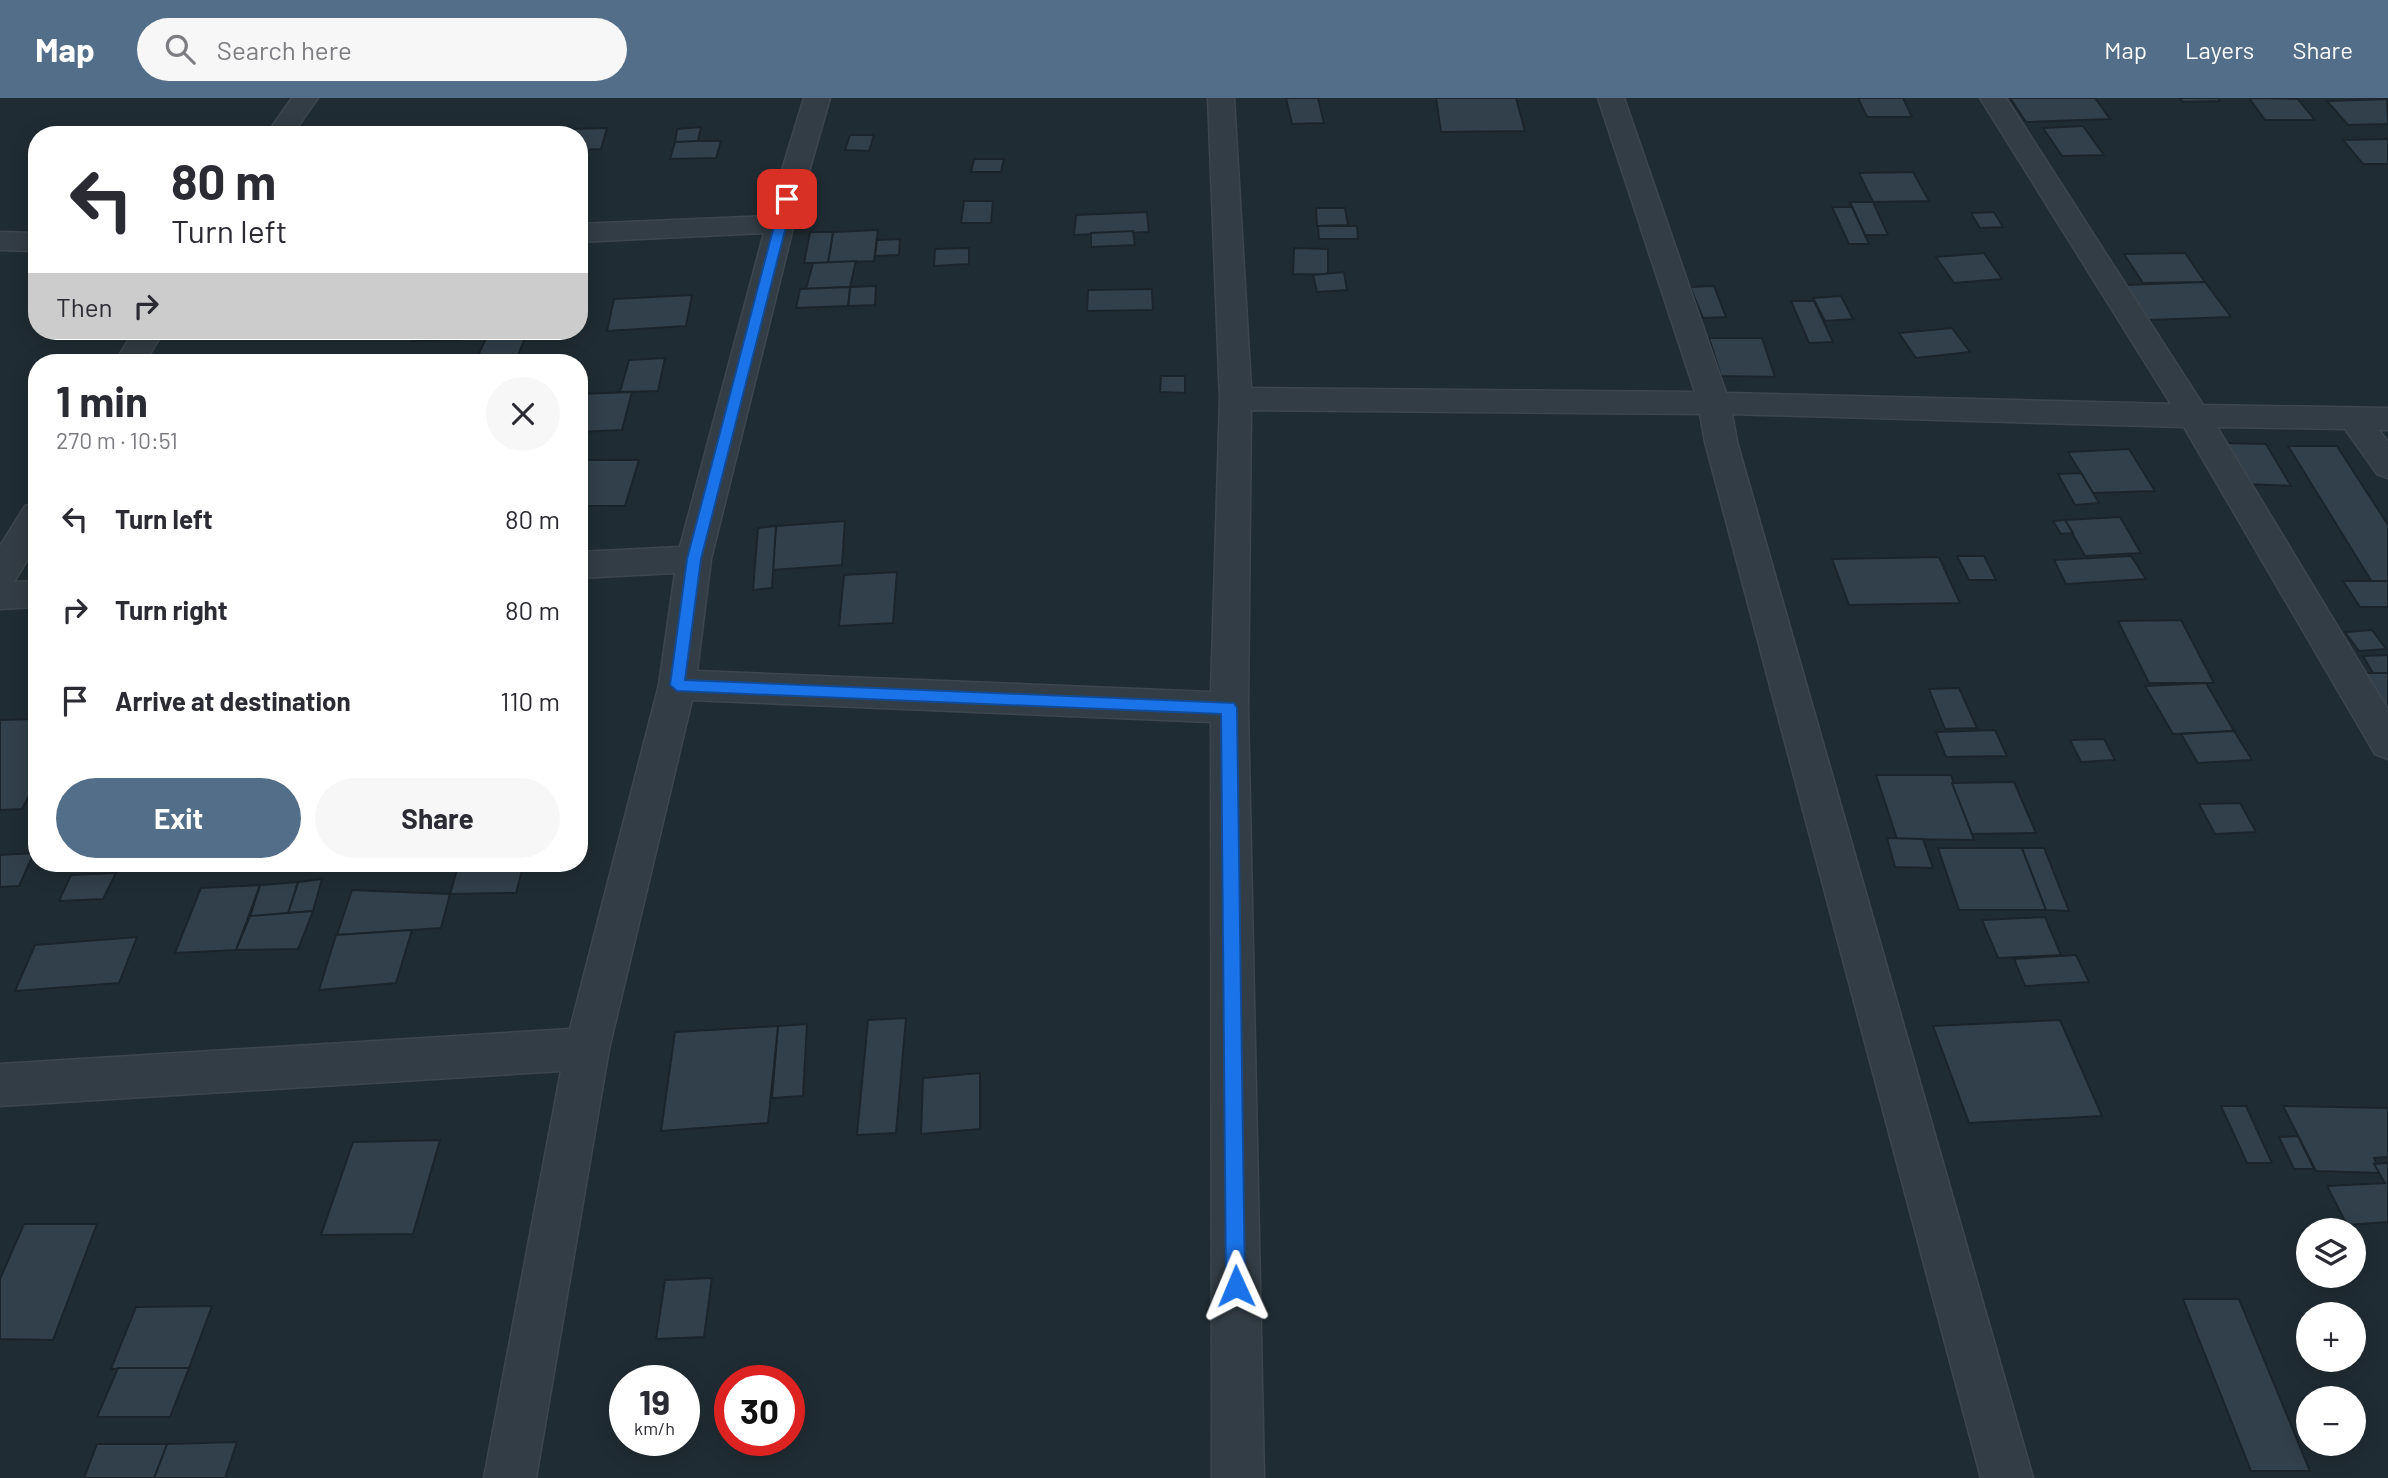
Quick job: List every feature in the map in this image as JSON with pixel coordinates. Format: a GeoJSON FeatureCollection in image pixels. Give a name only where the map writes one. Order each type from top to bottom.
{"type":"FeatureCollection","features":[{"type":"Feature","properties":{"kind":"street"},"geometry":{"type":"LineString","coordinates":[[285,126],[305,98]]}},
{"type":"Feature","properties":{"kind":"street"},"geometry":{"type":"LineString","coordinates":[[510,1478],[587,1049],[677,685],[694,559],[780,224],[817,98]]}},
{"type":"Feature","properties":{"kind":"street"},"geometry":{"type":"LineString","coordinates":[[1221,98],[1236,399],[1229,708],[1238,1478]]}},
{"type":"Feature","properties":{"kind":"street"},"geometry":{"type":"LineString","coordinates":[[1611,98],[1714,403],[1721,442],[2007,1478]]}},
{"type":"Feature","properties":{"kind":"street"},"geometry":{"type":"LineString","coordinates":[[1993,98],[2194,416],[2388,743]]}},
{"type":"Feature","properties":{"kind":"street"},"geometry":{"type":"LineString","coordinates":[[588,233],[780,224]]}},
{"type":"Feature","properties":{"kind":"street"},"geometry":{"type":"LineString","coordinates":[[0,241],[28,242]]}},
{"type":"Feature","properties":{"kind":"street"},"geometry":{"type":"LineString","coordinates":[[1236,399],[1714,403],[2388,419]]}},
{"type":"Feature","properties":{"kind":"street"},"geometry":{"type":"LineString","coordinates":[[2354,418],[2388,466]]}},
{"type":"Feature","properties":{"kind":"street"},"geometry":{"type":"LineString","coordinates":[[0,575],[28,530]]}},
{"type":"Feature","properties":{"kind":"street"},"geometry":{"type":"LineString","coordinates":[[588,565],[694,559]]}},
{"type":"Feature","properties":{"kind":"street"},"geometry":{"type":"LineString","coordinates":[[0,596],[28,594]]}},
{"type":"Feature","properties":{"kind":"street"},"geometry":{"type":"LineString","coordinates":[[677,685],[1229,708]]}},
{"type":"Feature","properties":{"kind":"street"},"geometry":{"type":"LineString","coordinates":[[0,1085],[587,1049]]}},
{"type":"Feature","properties":{"kind":"building"},"geometry":{"type":"Polygon","coordinates":[[[1286,98],[1318,98],[1324,123],[1292,124],[1286,98]]]}},
{"type":"Feature","properties":{"kind":"building"},"geometry":{"type":"Polygon","coordinates":[[[1436,98],[1516,98],[1525,131],[1441,132],[1436,98]]]}},
{"type":"Feature","properties":{"kind":"building"},"geometry":{"type":"Polygon","coordinates":[[[1858,98],[1903,98],[1912,117],[1867,117],[1858,98]]]}},
{"type":"Feature","properties":{"kind":"building"},"geometry":{"type":"Polygon","coordinates":[[[2010,98],[2095,98],[2110,119],[2026,122],[2010,98]]]}},
{"type":"Feature","properties":{"kind":"building"},"geometry":{"type":"Polygon","coordinates":[[[2180,98],[2218,98],[2220,101],[2183,102],[2180,98]]]}},
{"type":"Feature","properties":{"kind":"building"},"geometry":{"type":"Polygon","coordinates":[[[2249,98],[2298,99],[2315,120],[2265,120],[2249,98]]]}},
{"type":"Feature","properties":{"kind":"building"},"geometry":{"type":"Polygon","coordinates":[[[2387,99],[2388,124],[2348,125],[2327,101],[2387,99]]]}},
{"type":"Feature","properties":{"kind":"building"},"geometry":{"type":"Polygon","coordinates":[[[2083,126],[2104,155],[2062,156],[2043,128],[2083,126]]]}},
{"type":"Feature","properties":{"kind":"building"},"geometry":{"type":"Polygon","coordinates":[[[701,127],[698,141],[675,143],[677,129],[701,127]]]}},
{"type":"Feature","properties":{"kind":"building"},"geometry":{"type":"Polygon","coordinates":[[[588,128],[607,128],[601,149],[588,150],[588,128]]]}},
{"type":"Feature","properties":{"kind":"building"},"geometry":{"type":"Polygon","coordinates":[[[850,135],[874,135],[869,151],[845,150],[850,135]]]}},
{"type":"Feature","properties":{"kind":"building"},"geometry":{"type":"Polygon","coordinates":[[[2388,139],[2388,164],[2363,164],[2343,140],[2388,139]]]}},
{"type":"Feature","properties":{"kind":"building"},"geometry":{"type":"Polygon","coordinates":[[[721,141],[716,158],[670,159],[675,142],[721,141]]]}},
{"type":"Feature","properties":{"kind":"building"},"geometry":{"type":"Polygon","coordinates":[[[974,159],[1004,159],[1001,172],[971,172],[974,159]]]}},
{"type":"Feature","properties":{"kind":"building"},"geometry":{"type":"Polygon","coordinates":[[[1913,172],[1929,201],[1873,202],[1859,173],[1913,172]]]}},
{"type":"Feature","properties":{"kind":"building"},"geometry":{"type":"Polygon","coordinates":[[[964,201],[993,201],[991,223],[961,223],[964,201]]]}},
{"type":"Feature","properties":{"kind":"building"},"geometry":{"type":"Polygon","coordinates":[[[1850,202],[1873,202],[1888,235],[1865,235],[1850,202]]]}},
{"type":"Feature","properties":{"kind":"building"},"geometry":{"type":"Polygon","coordinates":[[[1832,207],[1852,207],[1869,244],[1849,244],[1832,207]]]}},
{"type":"Feature","properties":{"kind":"building"},"geometry":{"type":"Polygon","coordinates":[[[1316,208],[1345,208],[1348,225],[1317,226],[1316,208]]]}},
{"type":"Feature","properties":{"kind":"building"},"geometry":{"type":"Polygon","coordinates":[[[1147,212],[1149,232],[1074,235],[1076,215],[1147,212]]]}},
{"type":"Feature","properties":{"kind":"building"},"geometry":{"type":"Polygon","coordinates":[[[1994,212],[2003,227],[1980,228],[1971,213],[1994,212]]]}},
{"type":"Feature","properties":{"kind":"building"},"geometry":{"type":"Polygon","coordinates":[[[1318,226],[1357,226],[1358,239],[1319,239],[1318,226]]]}},
{"type":"Feature","properties":{"kind":"building"},"geometry":{"type":"Polygon","coordinates":[[[878,230],[874,261],[828,263],[833,232],[878,230]]]}},
{"type":"Feature","properties":{"kind":"building"},"geometry":{"type":"Polygon","coordinates":[[[1133,231],[1135,245],[1091,247],[1091,233],[1133,231]]]}},
{"type":"Feature","properties":{"kind":"building"},"geometry":{"type":"Polygon","coordinates":[[[810,232],[833,232],[828,263],[804,263],[810,232]]]}},
{"type":"Feature","properties":{"kind":"building"},"geometry":{"type":"Polygon","coordinates":[[[900,239],[899,255],[875,256],[877,240],[900,239]]]}},
{"type":"Feature","properties":{"kind":"building"},"geometry":{"type":"Polygon","coordinates":[[[969,248],[969,264],[934,266],[935,249],[969,248]]]}},
{"type":"Feature","properties":{"kind":"building"},"geometry":{"type":"Polygon","coordinates":[[[1294,248],[1328,249],[1328,275],[1293,274],[1294,248]]]}},
{"type":"Feature","properties":{"kind":"building"},"geometry":{"type":"Polygon","coordinates":[[[1984,253],[2002,279],[1954,283],[1936,257],[1984,253]]]}},
{"type":"Feature","properties":{"kind":"building"},"geometry":{"type":"Polygon","coordinates":[[[2185,253],[2205,282],[2143,283],[2124,254],[2185,253]]]}},
{"type":"Feature","properties":{"kind":"building"},"geometry":{"type":"Polygon","coordinates":[[[856,261],[850,287],[806,289],[813,263],[856,261]]]}},
{"type":"Feature","properties":{"kind":"building"},"geometry":{"type":"Polygon","coordinates":[[[1344,272],[1347,290],[1317,292],[1313,275],[1344,272]]]}},
{"type":"Feature","properties":{"kind":"building"},"geometry":{"type":"Polygon","coordinates":[[[2205,282],[2231,317],[2148,320],[2125,285],[2205,282]]]}},
{"type":"Feature","properties":{"kind":"building"},"geometry":{"type":"Polygon","coordinates":[[[876,286],[875,305],[848,306],[850,287],[876,286]]]}},
{"type":"Feature","properties":{"kind":"building"},"geometry":{"type":"Polygon","coordinates":[[[1714,286],[1726,317],[1703,318],[1690,287],[1714,286]]]}},
{"type":"Feature","properties":{"kind":"building"},"geometry":{"type":"Polygon","coordinates":[[[850,287],[848,306],[796,308],[800,289],[850,287]]]}},
{"type":"Feature","properties":{"kind":"building"},"geometry":{"type":"Polygon","coordinates":[[[1152,289],[1153,310],[1087,311],[1088,290],[1152,289]]]}},
{"type":"Feature","properties":{"kind":"building"},"geometry":{"type":"Polygon","coordinates":[[[692,295],[686,326],[607,331],[614,299],[692,295]]]}},
{"type":"Feature","properties":{"kind":"building"},"geometry":{"type":"Polygon","coordinates":[[[1841,296],[1853,319],[1825,321],[1813,298],[1841,296]]]}},
{"type":"Feature","properties":{"kind":"building"},"geometry":{"type":"Polygon","coordinates":[[[1791,301],[1814,301],[1833,342],[1809,343],[1791,301]]]}},
{"type":"Feature","properties":{"kind":"building"},"geometry":{"type":"Polygon","coordinates":[[[1952,328],[1970,352],[1916,358],[1899,333],[1952,328]]]}},
{"type":"Feature","properties":{"kind":"building"},"geometry":{"type":"Polygon","coordinates":[[[1709,338],[1762,338],[1775,377],[1721,376],[1709,338]]]}},
{"type":"Feature","properties":{"kind":"building"},"geometry":{"type":"Polygon","coordinates":[[[485,340],[524,340],[518,354],[479,354],[485,340]]]}},
{"type":"Feature","properties":{"kind":"building"},"geometry":{"type":"Polygon","coordinates":[[[665,358],[658,391],[620,392],[629,360],[665,358]]]}},
{"type":"Feature","properties":{"kind":"building"},"geometry":{"type":"Polygon","coordinates":[[[1161,376],[1185,376],[1185,393],[1160,392],[1161,376]]]}},
{"type":"Feature","properties":{"kind":"building"},"geometry":{"type":"Polygon","coordinates":[[[632,392],[622,430],[588,432],[588,394],[632,392]]]}},
{"type":"Feature","properties":{"kind":"building"},"geometry":{"type":"Polygon","coordinates":[[[2222,443],[2266,444],[2291,486],[2245,484],[2222,443]]]}},
{"type":"Feature","properties":{"kind":"building"},"geometry":{"type":"Polygon","coordinates":[[[2288,446],[2337,446],[2388,525],[2388,582],[2372,582],[2288,446]]]}},
{"type":"Feature","properties":{"kind":"building"},"geometry":{"type":"Polygon","coordinates":[[[2129,449],[2155,491],[2093,493],[2068,452],[2129,449]]]}},
{"type":"Feature","properties":{"kind":"building"},"geometry":{"type":"Polygon","coordinates":[[[588,460],[639,460],[625,506],[588,506],[588,460]]]}},
{"type":"Feature","properties":{"kind":"building"},"geometry":{"type":"Polygon","coordinates":[[[2081,473],[2099,503],[2075,505],[2058,474],[2081,473]]]}},
{"type":"Feature","properties":{"kind":"building"},"geometry":{"type":"Polygon","coordinates":[[[2120,517],[2141,553],[2085,556],[2065,520],[2120,517]]]}},
{"type":"Feature","properties":{"kind":"building"},"geometry":{"type":"Polygon","coordinates":[[[2065,520],[2073,533],[2061,534],[2053,521],[2065,520]]]}},
{"type":"Feature","properties":{"kind":"building"},"geometry":{"type":"Polygon","coordinates":[[[845,521],[842,565],[772,570],[776,526],[845,521]]]}},
{"type":"Feature","properties":{"kind":"building"},"geometry":{"type":"Polygon","coordinates":[[[776,526],[772,588],[753,590],[758,528],[776,526]]]}},
{"type":"Feature","properties":{"kind":"building"},"geometry":{"type":"Polygon","coordinates":[[[1957,556],[1984,556],[1996,580],[1969,580],[1957,556]]]}},
{"type":"Feature","properties":{"kind":"building"},"geometry":{"type":"Polygon","coordinates":[[[2131,556],[2146,579],[2066,584],[2054,560],[2131,556]]]}},
{"type":"Feature","properties":{"kind":"building"},"geometry":{"type":"Polygon","coordinates":[[[1939,557],[1960,603],[1849,605],[1832,559],[1939,557]]]}},
{"type":"Feature","properties":{"kind":"building"},"geometry":{"type":"Polygon","coordinates":[[[897,572],[893,623],[839,626],[844,575],[897,572]]]}},
{"type":"Feature","properties":{"kind":"building"},"geometry":{"type":"Polygon","coordinates":[[[2343,581],[2388,581],[2388,607],[2360,607],[2343,581]]]}},
{"type":"Feature","properties":{"kind":"building"},"geometry":{"type":"Polygon","coordinates":[[[2181,620],[2214,683],[2149,683],[2118,621],[2181,620]]]}},
{"type":"Feature","properties":{"kind":"building"},"geometry":{"type":"Polygon","coordinates":[[[2372,630],[2386,649],[2359,651],[2345,632],[2372,630]]]}},
{"type":"Feature","properties":{"kind":"building"},"geometry":{"type":"Polygon","coordinates":[[[2388,655],[2388,673],[2373,673],[2363,656],[2388,655]]]}},
{"type":"Feature","properties":{"kind":"building"},"geometry":{"type":"Polygon","coordinates":[[[2364,673],[2388,673],[2388,712],[2364,673]]]}},
{"type":"Feature","properties":{"kind":"building"},"geometry":{"type":"Polygon","coordinates":[[[2206,683],[2234,731],[2173,734],[2145,686],[2206,683]]]}},
{"type":"Feature","properties":{"kind":"building"},"geometry":{"type":"Polygon","coordinates":[[[1959,688],[1977,728],[1945,729],[1929,689],[1959,688]]]}},
{"type":"Feature","properties":{"kind":"building"},"geometry":{"type":"Polygon","coordinates":[[[28,719],[28,797],[22,809],[0,810],[0,720],[28,719]]]}},
{"type":"Feature","properties":{"kind":"building"},"geometry":{"type":"Polygon","coordinates":[[[1995,730],[2007,756],[1946,757],[1936,732],[1995,730]]]}},
{"type":"Feature","properties":{"kind":"building"},"geometry":{"type":"Polygon","coordinates":[[[2234,731],[2252,760],[2198,763],[2181,734],[2234,731]]]}},
{"type":"Feature","properties":{"kind":"building"},"geometry":{"type":"Polygon","coordinates":[[[2104,739],[2115,760],[2081,762],[2070,740],[2104,739]]]}},
{"type":"Feature","properties":{"kind":"building"},"geometry":{"type":"Polygon","coordinates":[[[1876,775],[1951,775],[1974,840],[1897,839],[1876,775]]]}},
{"type":"Feature","properties":{"kind":"building"},"geometry":{"type":"Polygon","coordinates":[[[2014,782],[2036,833],[1972,834],[1952,783],[2014,782]]]}},
{"type":"Feature","properties":{"kind":"building"},"geometry":{"type":"Polygon","coordinates":[[[2240,803],[2256,832],[2215,834],[2199,804],[2240,803]]]}},
{"type":"Feature","properties":{"kind":"building"},"geometry":{"type":"Polygon","coordinates":[[[1887,838],[1923,839],[1933,868],[1895,867],[1887,838]]]}},
{"type":"Feature","properties":{"kind":"building"},"geometry":{"type":"Polygon","coordinates":[[[1938,848],[2022,848],[2046,910],[1959,910],[1938,848]]]}},
{"type":"Feature","properties":{"kind":"building"},"geometry":{"type":"Polygon","coordinates":[[[2022,848],[2044,848],[2069,911],[2046,910],[2022,848]]]}},
{"type":"Feature","properties":{"kind":"building"},"geometry":{"type":"Polygon","coordinates":[[[28,853],[28,866],[19,886],[0,887],[0,855],[28,853]]]}},
{"type":"Feature","properties":{"kind":"building"},"geometry":{"type":"Polygon","coordinates":[[[456,872],[522,872],[516,893],[450,894],[456,872]]]}},
{"type":"Feature","properties":{"kind":"building"},"geometry":{"type":"Polygon","coordinates":[[[116,873],[103,899],[59,901],[71,875],[116,873]]]}},
{"type":"Feature","properties":{"kind":"building"},"geometry":{"type":"Polygon","coordinates":[[[322,879],[313,911],[288,913],[298,882],[322,879]]]}},
{"type":"Feature","properties":{"kind":"building"},"geometry":{"type":"Polygon","coordinates":[[[298,882],[288,913],[250,917],[260,885],[298,882]]]}},
{"type":"Feature","properties":{"kind":"building"},"geometry":{"type":"Polygon","coordinates":[[[260,885],[236,950],[175,953],[201,888],[260,885]]]}},
{"type":"Feature","properties":{"kind":"building"},"geometry":{"type":"Polygon","coordinates":[[[352,890],[450,894],[441,928],[337,935],[352,890]]]}},
{"type":"Feature","properties":{"kind":"building"},"geometry":{"type":"Polygon","coordinates":[[[313,911],[298,949],[236,950],[250,916],[313,911]]]}},
{"type":"Feature","properties":{"kind":"building"},"geometry":{"type":"Polygon","coordinates":[[[2045,917],[2061,955],[1998,958],[1982,920],[2045,917]]]}},
{"type":"Feature","properties":{"kind":"building"},"geometry":{"type":"Polygon","coordinates":[[[412,930],[396,983],[319,990],[336,935],[412,930]]]}},
{"type":"Feature","properties":{"kind":"building"},"geometry":{"type":"Polygon","coordinates":[[[137,937],[119,983],[15,991],[35,945],[137,937]]]}},
{"type":"Feature","properties":{"kind":"building"},"geometry":{"type":"Polygon","coordinates":[[[2076,955],[2089,982],[2025,986],[2014,959],[2076,955]]]}},
{"type":"Feature","properties":{"kind":"building"},"geometry":{"type":"Polygon","coordinates":[[[906,1018],[896,1133],[857,1135],[868,1020],[906,1018]]]}},
{"type":"Feature","properties":{"kind":"building"},"geometry":{"type":"Polygon","coordinates":[[[2060,1020],[2102,1116],[1969,1123],[1933,1026],[2060,1020]]]}},
{"type":"Feature","properties":{"kind":"building"},"geometry":{"type":"Polygon","coordinates":[[[807,1024],[803,1096],[772,1098],[778,1026],[807,1024]]]}},
{"type":"Feature","properties":{"kind":"building"},"geometry":{"type":"Polygon","coordinates":[[[778,1026],[768,1123],[661,1131],[675,1032],[778,1026]]]}},
{"type":"Feature","properties":{"kind":"building"},"geometry":{"type":"Polygon","coordinates":[[[980,1073],[980,1129],[921,1134],[923,1078],[980,1073]]]}},
{"type":"Feature","properties":{"kind":"building"},"geometry":{"type":"Polygon","coordinates":[[[2221,1106],[2246,1106],[2272,1163],[2247,1163],[2221,1106]]]}},
{"type":"Feature","properties":{"kind":"building"},"geometry":{"type":"Polygon","coordinates":[[[2283,1106],[2388,1108],[2388,1157],[2374,1158],[2380,1173],[2316,1171],[2283,1106]]]}},
{"type":"Feature","properties":{"kind":"building"},"geometry":{"type":"Polygon","coordinates":[[[2298,1136],[2314,1169],[2294,1169],[2279,1137],[2298,1136]]]}},
{"type":"Feature","properties":{"kind":"building"},"geometry":{"type":"Polygon","coordinates":[[[440,1140],[413,1234],[321,1235],[353,1142],[440,1140]]]}},
{"type":"Feature","properties":{"kind":"building"},"geometry":{"type":"Polygon","coordinates":[[[2388,1163],[2388,1222],[2366,1224],[2366,1218],[2343,1218],[2327,1186],[2385,1183],[2374,1164],[2388,1163]]]}},
{"type":"Feature","properties":{"kind":"building"},"geometry":{"type":"Polygon","coordinates":[[[24,1224],[97,1224],[53,1340],[0,1339],[0,1279],[24,1224]]]}},
{"type":"Feature","properties":{"kind":"building"},"geometry":{"type":"Polygon","coordinates":[[[712,1278],[704,1337],[656,1339],[665,1280],[712,1278]]]}},
{"type":"Feature","properties":{"kind":"building"},"geometry":{"type":"Polygon","coordinates":[[[2183,1299],[2239,1299],[2296,1437],[2296,1456],[2304,1456],[2310,1471],[2251,1471],[2183,1299]]]}},
{"type":"Feature","properties":{"kind":"building"},"geometry":{"type":"Polygon","coordinates":[[[212,1306],[189,1368],[111,1369],[136,1307],[212,1306]]]}},
{"type":"Feature","properties":{"kind":"building"},"geometry":{"type":"Polygon","coordinates":[[[118,1368],[189,1368],[170,1417],[97,1417],[118,1368]]]}},
{"type":"Feature","properties":{"kind":"building"},"geometry":{"type":"Polygon","coordinates":[[[237,1442],[225,1478],[154,1478],[167,1444],[237,1442]]]}},
{"type":"Feature","properties":{"kind":"building"},"geometry":{"type":"Polygon","coordinates":[[[97,1444],[167,1444],[154,1478],[84,1478],[97,1444]]]}},
{"type":"Feature","properties":{"kind":"route"},"geometry":{"type":"LineString","coordinates":[[787,199],[694,559],[677,685],[1229,708],[1236,1286]]}}]}
